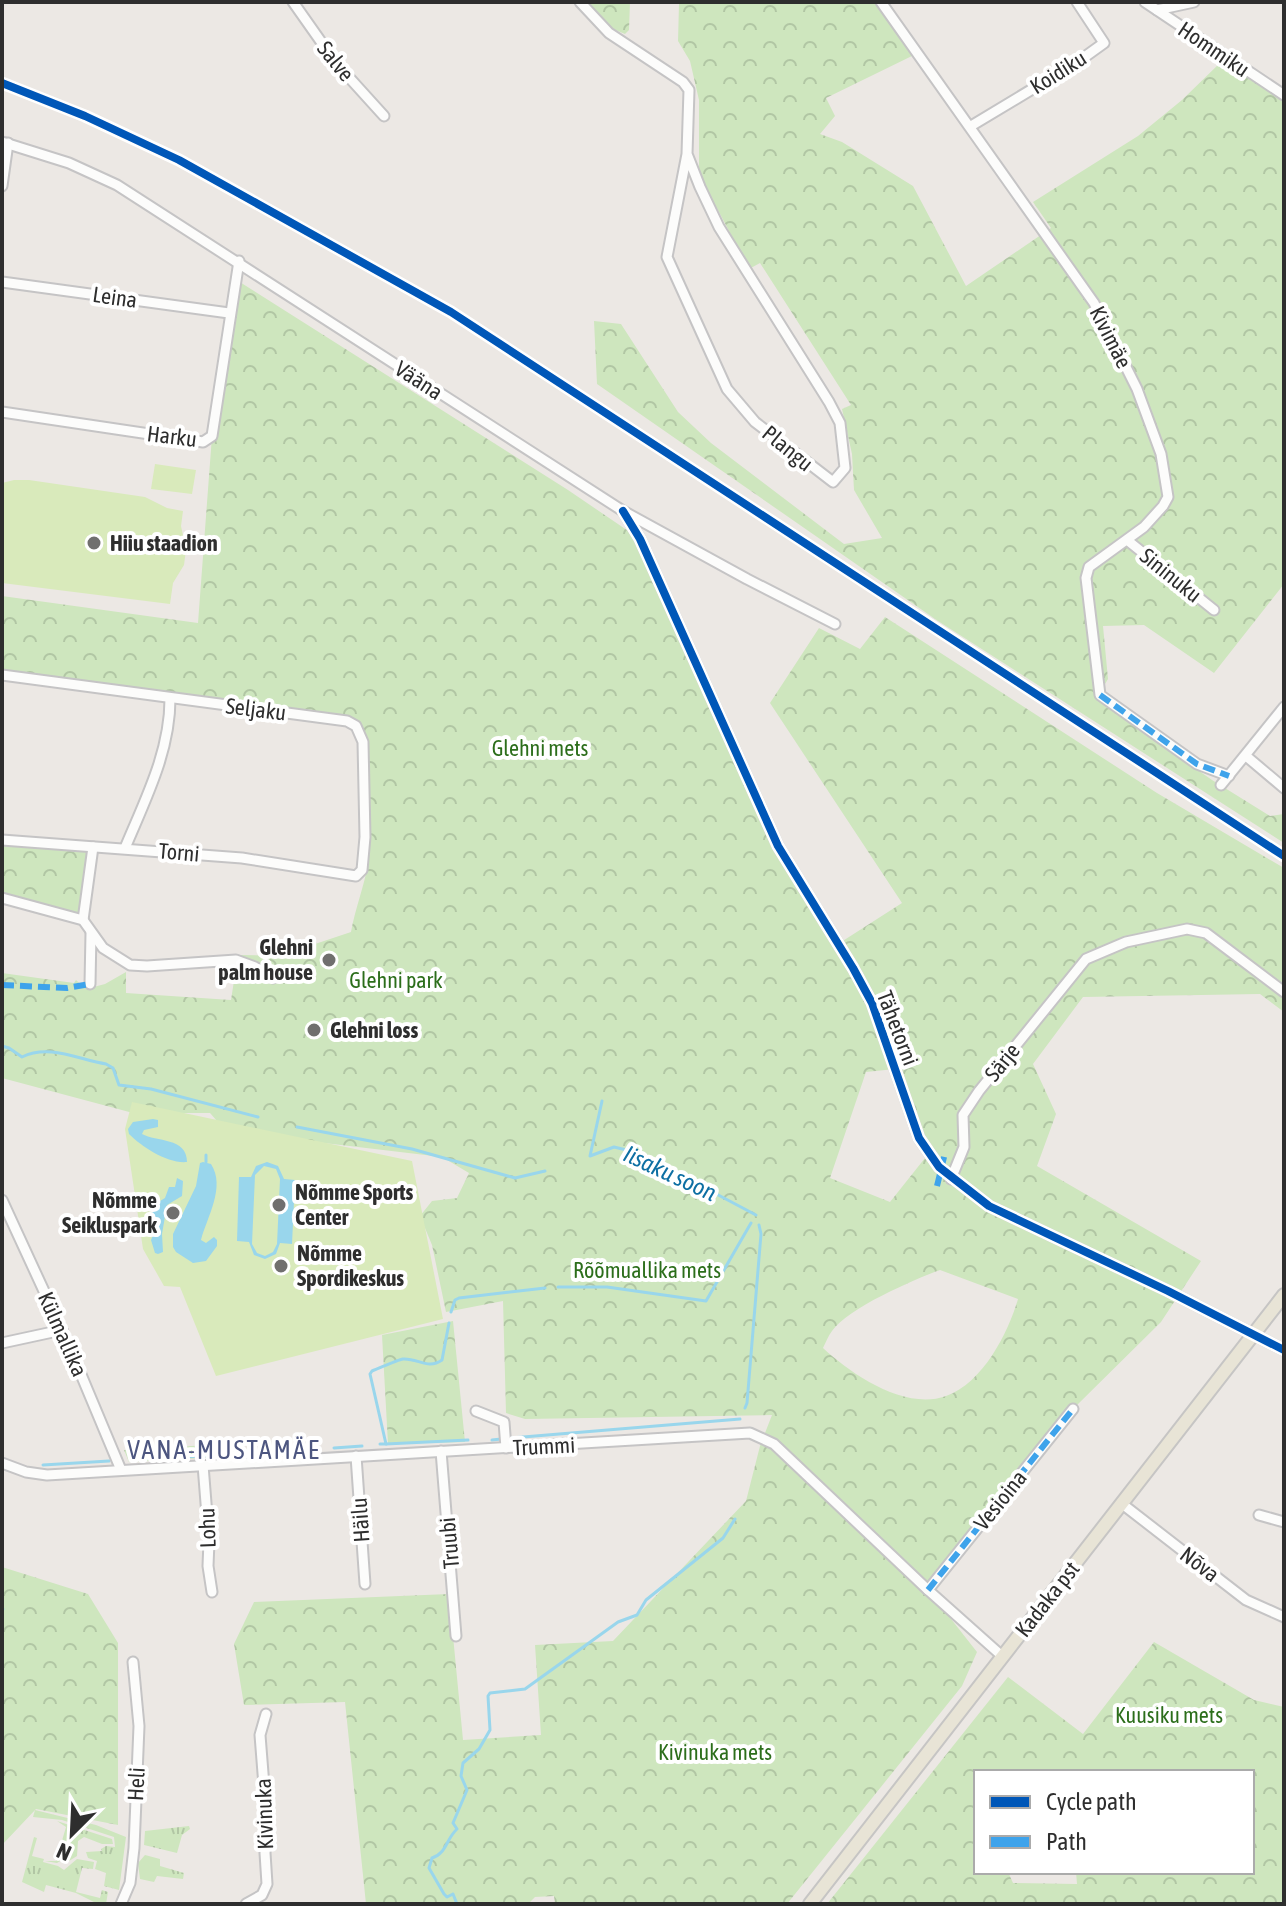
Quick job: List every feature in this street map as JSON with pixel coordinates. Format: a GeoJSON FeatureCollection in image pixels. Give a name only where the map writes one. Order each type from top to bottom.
{"type":"FeatureCollection","features":[{"type":"Feature","properties":{"kind":"main road","name":"Kadaka pst"},"geometry":{"type":"LineString","coordinates":[[810,1904],[1284,1295]]}},
{"type":"Feature","properties":{"kind":"street","name":"Salve"},"geometry":{"type":"LineString","coordinates":[[293,2],[336,63],[384,116]]}},
{"type":"Feature","properties":{"kind":"street","name":"Plangu"},"geometry":{"type":"LineString","coordinates":[[580,2],[609,33],[683,82],[689,90],[687,154],[667,257],[727,389],[755,422],[833,482],[845,468],[840,423],[719,227],[687,154]]}},
{"type":"Feature","properties":{"kind":"street","name":"Kivimäe"},"geometry":{"type":"LineString","coordinates":[[881,2],[1094,303],[1137,389],[1161,454],[1168,497],[1144,527],[1089,567],[1086,578],[1100,695],[1197,764],[1229,776]]}},
{"type":"Feature","properties":{"kind":"street","name":"Koidiku"},"geometry":{"type":"LineString","coordinates":[[971,126],[1104,43],[1077,2]]}},
{"type":"Feature","properties":{"kind":"street","name":"Hommiku"},"geometry":{"type":"LineString","coordinates":[[1145,2],[1284,95]]}},
{"type":"Feature","properties":{"kind":"street"},"geometry":{"type":"LineString","coordinates":[[1157,10],[1194,2]]}},
{"type":"Feature","properties":{"kind":"street"},"geometry":{"type":"LineString","coordinates":[[2,186],[5,142]]}},
{"type":"Feature","properties":{"kind":"street","name":"Vääna"},"geometry":{"type":"LineString","coordinates":[[5,142],[69,163],[117,185],[623,511],[835,624]]}},
{"type":"Feature","properties":{"kind":"street","name":"Harku"},"geometry":{"type":"LineString","coordinates":[[2,412],[203,442],[209,440],[239,261]]}},
{"type":"Feature","properties":{"kind":"street","name":"Leina"},"geometry":{"type":"LineString","coordinates":[[2,282],[229,313]]}},
{"type":"Feature","properties":{"kind":"street","name":"Tähetorni"},"geometry":{"type":"LineString","coordinates":[[623,511],[640,539],[778,846],[872,1003],[919,1138],[939,1167],[989,1206],[1284,1350]]}},
{"type":"Feature","properties":{"kind":"street","name":"Sininuku"},"geometry":{"type":"LineString","coordinates":[[1127,540],[1214,610]]}},
{"type":"Feature","properties":{"kind":"street","name":"Seljaku"},"geometry":{"type":"LineString","coordinates":[[2,675],[347,721],[356,726],[363,742],[365,837],[362,870],[356,876]]}},
{"type":"Feature","properties":{"kind":"street"},"geometry":{"type":"LineString","coordinates":[[125,848],[160,764],[170,719],[170,699]]}},
{"type":"Feature","properties":{"kind":"street"},"geometry":{"type":"LineString","coordinates":[[1221,785],[1284,707]]}},
{"type":"Feature","properties":{"kind":"street"},"geometry":{"type":"LineString","coordinates":[[1246,756],[1284,788]]}},
{"type":"Feature","properties":{"kind":"street","name":"Torni"},"geometry":{"type":"LineString","coordinates":[[2,840],[242,858],[356,876]]}},
{"type":"Feature","properties":{"kind":"street"},"geometry":{"type":"LineString","coordinates":[[93,847],[83,920],[103,948],[130,965],[236,960],[273,978]]}},
{"type":"Feature","properties":{"kind":"street"},"geometry":{"type":"LineString","coordinates":[[2,898],[83,920]]}},
{"type":"Feature","properties":{"kind":"street","name":"Särje"},"geometry":{"type":"LineString","coordinates":[[951,1179],[964,1147],[963,1115],[1086,959],[1126,942],[1187,929],[1206,933],[1284,992]]}},
{"type":"Feature","properties":{"kind":"street"},"geometry":{"type":"LineString","coordinates":[[90,984],[91,933]]}},
{"type":"Feature","properties":{"kind":"street","name":"Külmallika"},"geometry":{"type":"LineString","coordinates":[[2,1200],[62,1330],[121,1470]]}},
{"type":"Feature","properties":{"kind":"street"},"geometry":{"type":"LineString","coordinates":[[2,1343],[62,1330]]}},
{"type":"Feature","properties":{"kind":"street","name":"Vesioina"},"geometry":{"type":"LineString","coordinates":[[928,1590],[1073,1409]]}},
{"type":"Feature","properties":{"kind":"street"},"geometry":{"type":"LineString","coordinates":[[476,1411],[504,1422],[506,1448]]}},
{"type":"Feature","properties":{"kind":"street","name":"Trummi"},"geometry":{"type":"LineString","coordinates":[[2,1463],[26,1472],[47,1475],[742,1432],[758,1435],[774,1444],[1002,1656]]}},
{"type":"Feature","properties":{"kind":"street","name":"Truubi"},"geometry":{"type":"LineString","coordinates":[[441,1451],[456,1636]]}},
{"type":"Feature","properties":{"kind":"street","name":"Häilu"},"geometry":{"type":"LineString","coordinates":[[356,1456],[365,1584]]}},
{"type":"Feature","properties":{"kind":"street","name":"Lohu"},"geometry":{"type":"LineString","coordinates":[[203,1465],[212,1592]]}},
{"type":"Feature","properties":{"kind":"street","name":"Nõva"},"geometry":{"type":"LineString","coordinates":[[1121,1503],[1246,1600],[1284,1617]]}},
{"type":"Feature","properties":{"kind":"street"},"geometry":{"type":"LineString","coordinates":[[1259,1515],[1284,1522]]}},
{"type":"Feature","properties":{"kind":"street","name":"Heli"},"geometry":{"type":"LineString","coordinates":[[121,1904],[130,1883],[134,1848],[139,1726],[133,1662]]}},
{"type":"Feature","properties":{"kind":"street","name":"Kivinuka"},"geometry":{"type":"LineString","coordinates":[[246,1904],[262,1895],[267,1884],[267,1824],[260,1735],[266,1714]]}},
{"type":"Feature","properties":{"kind":"green space"},"geometry":{"type":"Polygon","coordinates":[[[585,2],[630,2],[629,30],[625,34],[613,29],[585,2]]]}},
{"type":"Feature","properties":{"kind":"green space"},"geometry":{"type":"Polygon","coordinates":[[[630,2],[874,2],[914,55],[826,98],[835,116],[820,134],[842,142],[913,186],[966,286],[1051,228],[1033,202],[1138,136],[1182,100],[1222,61],[1284,101],[1284,584],[1214,673],[1144,625],[1103,626],[1108,679],[1096,699],[1212,780],[1270,816],[1284,814],[1284,843],[938,621],[597,384],[594,321],[621,324],[678,412],[711,443],[844,544],[882,538],[854,490],[852,454],[842,409],[851,405],[760,263],[749,269],[699,174],[699,100],[690,61],[678,41],[679,4],[630,2]]]}},
{"type":"Feature","properties":{"kind":"green space"},"geometry":{"type":"Polygon","coordinates":[[[235,279],[640,539],[777,846],[838,944],[902,903],[770,703],[819,628],[860,649],[885,617],[1157,793],[1284,868],[1284,1012],[1260,994],[1083,997],[1033,1064],[1056,1114],[1037,1166],[1201,1261],[1161,1322],[1073,1409],[929,1591],[977,1652],[962,1686],[787,1904],[555,1904],[554,1896],[535,1897],[528,1904],[366,1904],[345,1702],[244,1705],[234,1644],[254,1602],[449,1594],[463,1740],[541,1735],[535,1645],[613,1641],[746,1501],[760,1446],[772,1415],[525,1419],[506,1413],[503,1301],[446,1312],[432,1245],[420,1216],[432,1201],[457,1198],[469,1173],[442,1157],[282,1138],[231,1137],[210,1113],[133,1113],[2,1078],[2,973],[74,983],[76,980],[86,989],[105,984],[126,972],[126,993],[231,1000],[238,955],[297,956],[315,944],[351,932],[369,851],[366,774],[356,726],[2,675],[2,596],[198,623],[212,436],[235,279]],[[895,1069],[866,1072],[830,1178],[890,1202],[929,1153],[895,1069]],[[940,1270],[852,1313],[832,1331],[823,1348],[863,1379],[896,1394],[930,1399],[959,1389],[982,1369],[992,1355],[1008,1327],[1018,1299],[940,1270]]]}},
{"type":"Feature","properties":{"kind":"green space"},"geometry":{"type":"Polygon","coordinates":[[[155,464],[196,470],[192,494],[151,489],[155,464]]]}},
{"type":"Feature","properties":{"kind":"green space","name":"Hiiu staadion"},"geometry":{"type":"Polygon","coordinates":[[[14,480],[145,497],[167,508],[183,511],[184,565],[173,583],[170,604],[2,583],[2,483],[14,480]]]}},
{"type":"Feature","properties":{"kind":"green space"},"geometry":{"type":"Polygon","coordinates":[[[2,843],[90,849],[80,914],[2,896],[2,843]]]}},
{"type":"Feature","properties":{"kind":"green space","name":"Nõmme Sports Center"},"geometry":{"type":"Polygon","coordinates":[[[132,1102],[412,1161],[443,1319],[216,1376],[180,1287],[164,1286],[143,1249],[125,1129],[132,1102]]]}},
{"type":"Feature","properties":{"kind":"green space"},"geometry":{"type":"Polygon","coordinates":[[[453,1321],[465,1442],[388,1444],[382,1335],[453,1321]]]}},
{"type":"Feature","properties":{"kind":"green space"},"geometry":{"type":"Polygon","coordinates":[[[242,1443],[243,1456],[129,1462],[124,1450],[242,1443]]]}},
{"type":"Feature","properties":{"kind":"green space"},"geometry":{"type":"Polygon","coordinates":[[[2,1567],[88,1594],[118,1643],[118,1825],[36,1809],[2,1845],[2,1567]]]}},
{"type":"Feature","properties":{"kind":"green space","name":"Kuusiku mets"},"geometry":{"type":"Polygon","coordinates":[[[1154,1642],[1254,1700],[1284,1707],[1284,1904],[827,1904],[1008,1677],[1083,1734],[1154,1642]]]}},
{"type":"Feature","properties":{"kind":"green space"},"geometry":{"type":"Polygon","coordinates":[[[35,1810],[96,1825],[126,1837],[119,1890],[104,1886],[106,1873],[95,1869],[97,1861],[88,1858],[86,1852],[102,1851],[106,1846],[115,1847],[114,1837],[62,1820],[33,1817],[35,1810]]]}},
{"type":"Feature","properties":{"kind":"green space"},"geometry":{"type":"Polygon","coordinates":[[[57,1821],[112,1839],[113,1844],[102,1844],[84,1837],[78,1841],[77,1856],[69,1861],[57,1863],[45,1861],[56,1861],[66,1827],[57,1821]]]}},
{"type":"Feature","properties":{"kind":"green space"},"geometry":{"type":"Polygon","coordinates":[[[189,1826],[190,1829],[182,1835],[177,1853],[144,1845],[145,1831],[189,1826]]]}},
{"type":"Feature","properties":{"kind":"green space"},"geometry":{"type":"Polygon","coordinates":[[[34,1837],[37,1838],[32,1856],[44,1859],[43,1862],[64,1870],[77,1859],[94,1862],[93,1869],[82,1868],[76,1892],[100,1898],[102,1890],[108,1892],[106,1904],[98,1904],[76,1893],[46,1885],[44,1892],[22,1882],[34,1837]]]}},
{"type":"Feature","properties":{"kind":"green space"},"geometry":{"type":"Polygon","coordinates":[[[145,1855],[160,1859],[160,1866],[184,1873],[183,1879],[157,1876],[154,1882],[140,1879],[138,1863],[145,1855]]]}},
{"type":"Feature","properties":{"kind":"water"},"geometry":{"type":"Polygon","coordinates":[[[158,1120],[158,1127],[144,1130],[142,1134],[176,1144],[186,1154],[187,1162],[156,1154],[129,1134],[128,1129],[133,1122],[158,1120]]]}},
{"type":"Feature","properties":{"kind":"water"},"geometry":{"type":"Polygon","coordinates":[[[267,1162],[278,1166],[284,1179],[295,1180],[292,1244],[280,1243],[276,1254],[265,1259],[254,1255],[249,1242],[237,1241],[239,1177],[251,1177],[256,1166],[267,1162]],[[264,1166],[255,1175],[252,1244],[257,1253],[265,1256],[273,1252],[277,1244],[280,1179],[276,1169],[264,1166]]]}},
{"type":"Feature","properties":{"kind":"water"},"geometry":{"type":"Polygon","coordinates":[[[200,1163],[211,1164],[217,1182],[214,1202],[201,1240],[206,1243],[214,1237],[217,1246],[206,1261],[193,1263],[176,1252],[173,1234],[196,1186],[200,1163]]]}},
{"type":"Feature","properties":{"kind":"water"},"geometry":{"type":"Polygon","coordinates":[[[177,1178],[183,1181],[182,1196],[167,1205],[162,1234],[163,1252],[158,1254],[151,1240],[156,1228],[152,1213],[155,1204],[165,1198],[169,1187],[175,1187],[177,1178]]]}},
{"type":"Feature","properties":{"kind":"waterway"},"geometry":{"type":"LineString","coordinates":[[2,1046],[22,1057],[53,1052],[106,1064],[113,1068],[119,1085],[151,1089],[258,1117]]}},
{"type":"Feature","properties":{"kind":"waterway","name":"Iisaku soon"},"geometry":{"type":"LineString","coordinates":[[602,1101],[590,1156],[614,1147],[639,1153],[756,1215]]}},
{"type":"Feature","properties":{"kind":"waterway"},"geometry":{"type":"LineString","coordinates":[[297,1127],[412,1149],[515,1178],[545,1171]]}},
{"type":"Feature","properties":{"kind":"waterway"},"geometry":{"type":"LineString","coordinates":[[206,1155],[206,1162]]}},
{"type":"Feature","properties":{"kind":"waterway","name":"Iisaku soon"},"geometry":{"type":"LineString","coordinates":[[558,1287],[607,1287],[706,1301],[751,1223]]}},
{"type":"Feature","properties":{"kind":"waterway"},"geometry":{"type":"LineString","coordinates":[[745,1408],[761,1234],[759,1225]]}},
{"type":"Feature","properties":{"kind":"waterway","name":"Iisaku soon"},"geometry":{"type":"LineString","coordinates":[[451,1312],[455,1300],[459,1298],[545,1288]]}},
{"type":"Feature","properties":{"kind":"waterway","name":"Iisaku soon"},"geometry":{"type":"LineString","coordinates":[[380,1444],[386,1444],[370,1374],[403,1359],[427,1364],[442,1360],[449,1323]]}},
{"type":"Feature","properties":{"kind":"waterway"},"geometry":{"type":"LineString","coordinates":[[511,1438],[740,1419]]}},
{"type":"Feature","properties":{"kind":"waterway"},"geometry":{"type":"LineString","coordinates":[[492,1440],[501,1439]]}},
{"type":"Feature","properties":{"kind":"waterway"},"geometry":{"type":"LineString","coordinates":[[386,1444],[468,1440]]}},
{"type":"Feature","properties":{"kind":"waterway","name":"Iisaku soon"},"geometry":{"type":"LineString","coordinates":[[334,1448],[362,1446]]}},
{"type":"Feature","properties":{"kind":"waterway","name":"Iisaku soon"},"geometry":{"type":"LineString","coordinates":[[307,1449],[319,1448]]}},
{"type":"Feature","properties":{"kind":"waterway","name":"Iisaku soon"},"geometry":{"type":"LineString","coordinates":[[270,1452],[292,1450]]}},
{"type":"Feature","properties":{"kind":"waterway","name":"Iisaku soon"},"geometry":{"type":"LineString","coordinates":[[256,1453],[261,1453]]}},
{"type":"Feature","properties":{"kind":"waterway","name":"Iisaku soon"},"geometry":{"type":"LineString","coordinates":[[134,1459],[246,1454]]}},
{"type":"Feature","properties":{"kind":"waterway","name":"Iisaku soon"},"geometry":{"type":"LineString","coordinates":[[43,1465],[109,1461]]}},
{"type":"Feature","properties":{"kind":"waterway"},"geometry":{"type":"LineString","coordinates":[[457,1904],[453,1894],[447,1897],[444,1894],[429,1868],[432,1858],[441,1853],[457,1829],[453,1823],[467,1790],[461,1776],[463,1763],[479,1749],[490,1730],[490,1693],[525,1689],[618,1622],[637,1615],[646,1600],[723,1538],[735,1519]]}},
{"type":"Feature","properties":{"kind":"marked path"},"geometry":{"type":"LineString","coordinates":[[1100,695],[1197,764],[1229,776]]}},
{"type":"Feature","properties":{"kind":"marked path"},"geometry":{"type":"LineString","coordinates":[[2,985],[67,988],[90,984]]}},
{"type":"Feature","properties":{"kind":"marked path"},"geometry":{"type":"LineString","coordinates":[[937,1186],[945,1153]]}},
{"type":"Feature","properties":{"kind":"marked path"},"geometry":{"type":"LineString","coordinates":[[928,1590],[1073,1409]]}},
{"type":"Feature","properties":{"kind":"cycle path"},"geometry":{"type":"LineString","coordinates":[[2,83],[85,116],[179,160],[451,312],[1284,856]]}},
{"type":"Feature","properties":{"kind":"cycle path"},"geometry":{"type":"LineString","coordinates":[[623,511],[640,539],[778,846],[872,1003],[919,1138],[939,1167],[989,1206],[1284,1350]]}},
{"type":"Feature","properties":{"kind":"place","name":"Hiiu staadion"},"geometry":{"type":"Point","coordinates":[94,543]}},
{"type":"Feature","properties":{"kind":"place","name":"Glehni palm house"},"geometry":{"type":"Point","coordinates":[329,960]}},
{"type":"Feature","properties":{"kind":"place","name":"Glehni loss"},"geometry":{"type":"Point","coordinates":[314,1030]}},
{"type":"Feature","properties":{"kind":"place","name":"Nõmme Sports Center"},"geometry":{"type":"Point","coordinates":[279,1205]}},
{"type":"Feature","properties":{"kind":"place","name":"Nõmme Seikluspark"},"geometry":{"type":"Point","coordinates":[173,1213]}},
{"type":"Feature","properties":{"kind":"place","name":"Nõmme Spordikeskus"},"geometry":{"type":"Point","coordinates":[281,1266]}},
{"type":"Feature","properties":{"kind":"district","name":"VANA-MUSTAMÄE"},"geometry":{"type":"Point","coordinates":[224,1450]}},
{"type":"Feature","properties":{"kind":"park label","name":"Glehni mets"},"geometry":{"type":"Point","coordinates":[540,748]}},
{"type":"Feature","properties":{"kind":"park label","name":"Glehni park"},"geometry":{"type":"Point","coordinates":[396,980]}},
{"type":"Feature","properties":{"kind":"park label","name":"Rõõmuallika mets"},"geometry":{"type":"Point","coordinates":[647,1270]}},
{"type":"Feature","properties":{"kind":"park label","name":"Kivinuka mets"},"geometry":{"type":"Point","coordinates":[715,1752]}}]}
